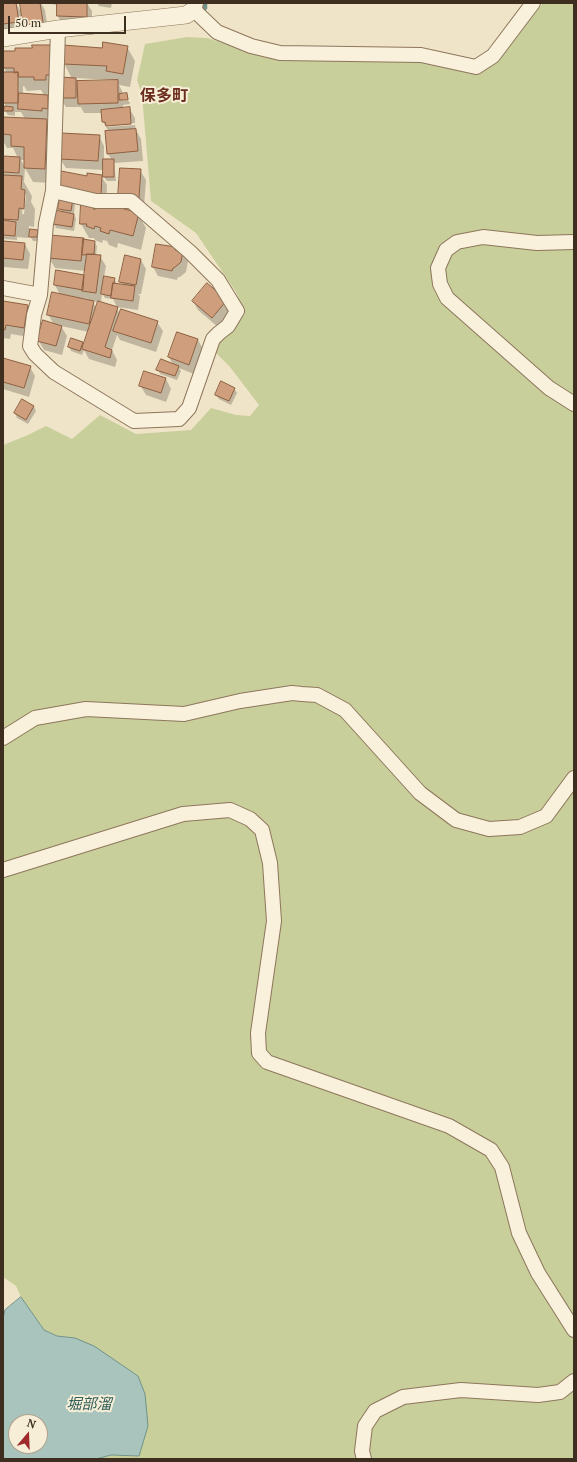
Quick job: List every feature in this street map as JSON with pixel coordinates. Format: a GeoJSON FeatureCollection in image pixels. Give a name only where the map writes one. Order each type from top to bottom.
{"type":"FeatureCollection","features":[{"type":"Feature","properties":{"kind":"street"},"geometry":{"type":"LineString","coordinates":[[3,38],[58,37],[186,15],[197,11],[218,32],[251,46],[280,53],[420,55],[476,67],[494,56],[533,3]]}},
{"type":"Feature","properties":{"kind":"street"},"geometry":{"type":"LineString","coordinates":[[53,191],[96,201],[131,201],[190,252],[218,280],[237,312],[228,326],[213,339],[189,408],[179,419],[134,421],[54,372],[34,354],[30,346],[34,315],[40,295],[46,224],[53,191],[58,37]]}},
{"type":"Feature","properties":{"kind":"street"},"geometry":{"type":"LineString","coordinates":[[574,242],[537,243],[483,237],[457,242],[446,250],[438,268],[440,284],[447,298],[549,388],[574,404]]}},
{"type":"Feature","properties":{"kind":"street"},"geometry":{"type":"LineString","coordinates":[[3,288],[40,295]]}},
{"type":"Feature","properties":{"kind":"street"},"geometry":{"type":"LineString","coordinates":[[3,738],[35,718],[86,710],[184,714],[240,701],[292,693],[317,695],[345,710],[420,793],[456,820],[489,828],[520,827],[546,816],[574,778]]}},
{"type":"Feature","properties":{"kind":"street"},"geometry":{"type":"LineString","coordinates":[[3,870],[184,814],[230,810],[250,819],[262,830],[269,856],[274,921],[258,1033],[259,1053],[268,1062],[449,1126],[491,1150],[502,1167],[519,1233],[538,1273],[574,1330]]}},
{"type":"Feature","properties":{"kind":"street"},"geometry":{"type":"LineString","coordinates":[[364,1459],[362,1450],[365,1426],[375,1411],[403,1397],[461,1390],[538,1395],[560,1392],[574,1381]]}},
{"type":"Feature","properties":{"kind":"green space"},"geometry":{"type":"Polygon","coordinates":[[[543,3],[574,3],[574,1459],[96,1459],[111,1455],[139,1456],[138,1376],[75,1338],[57,1336],[44,1330],[21,1297],[16,1286],[3,1277],[3,445],[46,426],[72,439],[100,415],[136,434],[191,430],[211,408],[236,415],[250,416],[259,405],[230,367],[213,350],[245,314],[236,292],[196,233],[151,201],[142,95],[137,80],[145,44],[187,37],[207,38],[278,60],[330,59],[420,61],[475,74],[490,65],[506,50],[543,3]]]}},
{"type":"Feature","properties":{"kind":"water","name":"堀部溜"},"geometry":{"type":"Polygon","coordinates":[[[21,1297],[44,1330],[57,1336],[75,1338],[94,1346],[138,1376],[145,1394],[148,1426],[139,1456],[111,1455],[96,1459],[3,1459],[3,1318],[5,1310],[21,1297]]]}},
{"type":"Feature","properties":{"kind":"building"},"geometry":{"type":"Polygon","coordinates":[[[3,3],[16,3],[19,22],[3,24],[3,3]]]}},
{"type":"Feature","properties":{"kind":"building"},"geometry":{"type":"Polygon","coordinates":[[[20,3],[40,3],[44,28],[24,31],[20,3]]]}},
{"type":"Feature","properties":{"kind":"building"},"geometry":{"type":"Polygon","coordinates":[[[57,3],[87,3],[87,17],[57,16],[57,3]]]}},
{"type":"Feature","properties":{"kind":"building"},"geometry":{"type":"Polygon","coordinates":[[[103,42],[128,46],[123,74],[106,71],[107,66],[63,64],[63,45],[102,48],[103,42]]]}},
{"type":"Feature","properties":{"kind":"building"},"geometry":{"type":"Polygon","coordinates":[[[32,45],[51,45],[50,75],[46,75],[46,80],[34,80],[34,77],[18,77],[18,72],[14,73],[14,68],[3,68],[3,51],[15,51],[15,48],[32,48],[32,45]]]}},
{"type":"Feature","properties":{"kind":"building"},"geometry":{"type":"Polygon","coordinates":[[[3,72],[18,72],[18,103],[3,103],[3,72]]]}},
{"type":"Feature","properties":{"kind":"building"},"geometry":{"type":"Polygon","coordinates":[[[60,77],[76,78],[76,98],[59,98],[60,77]]]}},
{"type":"Feature","properties":{"kind":"building"},"geometry":{"type":"Polygon","coordinates":[[[118,80],[118,103],[78,104],[77,81],[118,80]]]}},
{"type":"Feature","properties":{"kind":"building"},"geometry":{"type":"Polygon","coordinates":[[[19,93],[48,95],[48,109],[42,108],[42,111],[18,109],[19,93]]]}},
{"type":"Feature","properties":{"kind":"building"},"geometry":{"type":"Polygon","coordinates":[[[127,93],[128,100],[119,100],[119,94],[127,93]]]}},
{"type":"Feature","properties":{"kind":"building"},"geometry":{"type":"Polygon","coordinates":[[[5,106],[13,107],[13,111],[4,111],[5,106]]]}},
{"type":"Feature","properties":{"kind":"building"},"geometry":{"type":"Polygon","coordinates":[[[130,107],[131,124],[106,126],[105,122],[102,122],[101,110],[130,107]]]}},
{"type":"Feature","properties":{"kind":"building"},"geometry":{"type":"Polygon","coordinates":[[[3,117],[47,119],[45,169],[24,168],[24,147],[11,146],[11,135],[3,134],[3,117]]]}},
{"type":"Feature","properties":{"kind":"building"},"geometry":{"type":"Polygon","coordinates":[[[136,129],[138,151],[107,154],[105,131],[136,129]]]}},
{"type":"Feature","properties":{"kind":"building"},"geometry":{"type":"Polygon","coordinates":[[[61,133],[100,135],[98,161],[59,159],[61,133]]]}},
{"type":"Feature","properties":{"kind":"building"},"geometry":{"type":"Polygon","coordinates":[[[3,156],[20,157],[19,173],[3,172],[3,156]]]}},
{"type":"Feature","properties":{"kind":"building"},"geometry":{"type":"Polygon","coordinates":[[[103,159],[114,159],[114,177],[103,177],[103,159]]]}},
{"type":"Feature","properties":{"kind":"building"},"geometry":{"type":"Polygon","coordinates":[[[120,168],[141,169],[139,198],[118,197],[120,168]]]}},
{"type":"Feature","properties":{"kind":"building"},"geometry":{"type":"Polygon","coordinates":[[[61,171],[87,176],[87,173],[102,175],[101,195],[83,195],[59,188],[61,171]]]}},
{"type":"Feature","properties":{"kind":"building"},"geometry":{"type":"Polygon","coordinates":[[[3,175],[22,176],[21,189],[25,190],[24,209],[19,208],[18,220],[3,219],[3,175]]]}},
{"type":"Feature","properties":{"kind":"building"},"geometry":{"type":"Polygon","coordinates":[[[60,197],[73,199],[71,211],[58,209],[60,197]]]}},
{"type":"Feature","properties":{"kind":"building"},"geometry":{"type":"Polygon","coordinates":[[[81,203],[95,206],[93,209],[96,209],[97,205],[106,204],[139,213],[133,236],[110,230],[109,234],[100,231],[101,228],[95,226],[94,229],[86,226],[87,224],[80,224],[81,203]]]}},
{"type":"Feature","properties":{"kind":"building"},"geometry":{"type":"Polygon","coordinates":[[[55,210],[74,214],[72,227],[53,224],[55,210]]]}},
{"type":"Feature","properties":{"kind":"building"},"geometry":{"type":"Polygon","coordinates":[[[3,220],[16,222],[15,236],[3,235],[3,220]]]}},
{"type":"Feature","properties":{"kind":"building"},"geometry":{"type":"Polygon","coordinates":[[[30,229],[38,230],[37,237],[29,237],[30,229]]]}},
{"type":"Feature","properties":{"kind":"building"},"geometry":{"type":"Polygon","coordinates":[[[50,235],[84,238],[81,261],[48,258],[50,235]]]}},
{"type":"Feature","properties":{"kind":"building"},"geometry":{"type":"Polygon","coordinates":[[[83,239],[95,241],[94,254],[82,255],[83,239]]]}},
{"type":"Feature","properties":{"kind":"building"},"geometry":{"type":"Polygon","coordinates":[[[3,241],[25,243],[23,260],[3,258],[3,241]]]}},
{"type":"Feature","properties":{"kind":"building"},"geometry":{"type":"Polygon","coordinates":[[[156,244],[176,247],[175,250],[183,251],[181,262],[173,268],[172,271],[152,267],[156,244]]]}},
{"type":"Feature","properties":{"kind":"building"},"geometry":{"type":"Polygon","coordinates":[[[87,254],[101,255],[96,293],[82,291],[87,254]]]}},
{"type":"Feature","properties":{"kind":"building"},"geometry":{"type":"Polygon","coordinates":[[[125,255],[141,259],[136,285],[119,282],[125,255]]]}},
{"type":"Feature","properties":{"kind":"building"},"geometry":{"type":"Polygon","coordinates":[[[56,270],[84,275],[83,290],[54,285],[56,270]]]}},
{"type":"Feature","properties":{"kind":"building"},"geometry":{"type":"Polygon","coordinates":[[[104,276],[115,278],[111,296],[101,294],[104,276]]]}},
{"type":"Feature","properties":{"kind":"building"},"geometry":{"type":"Polygon","coordinates":[[[113,283],[135,286],[133,301],[111,298],[113,283]]]}},
{"type":"Feature","properties":{"kind":"building"},"geometry":{"type":"Polygon","coordinates":[[[207,283],[227,300],[212,318],[192,301],[207,283]]]}},
{"type":"Feature","properties":{"kind":"building"},"geometry":{"type":"Polygon","coordinates":[[[52,292],[94,301],[89,324],[47,315],[52,292]]]}},
{"type":"Feature","properties":{"kind":"building"},"geometry":{"type":"Polygon","coordinates":[[[3,301],[28,305],[24,328],[6,325],[5,330],[3,329],[3,301]]]}},
{"type":"Feature","properties":{"kind":"building"},"geometry":{"type":"Polygon","coordinates":[[[98,301],[118,307],[105,347],[112,350],[110,358],[82,349],[98,301]]]}},
{"type":"Feature","properties":{"kind":"building"},"geometry":{"type":"Polygon","coordinates":[[[121,309],[158,321],[151,343],[113,331],[121,309]]]}},
{"type":"Feature","properties":{"kind":"building"},"geometry":{"type":"Polygon","coordinates":[[[43,320],[62,326],[56,346],[37,341],[43,320]]]}},
{"type":"Feature","properties":{"kind":"building"},"geometry":{"type":"Polygon","coordinates":[[[177,332],[198,339],[189,365],[168,357],[177,332]]]}},
{"type":"Feature","properties":{"kind":"building"},"geometry":{"type":"Polygon","coordinates":[[[71,338],[83,342],[80,351],[68,347],[71,338]]]}},
{"type":"Feature","properties":{"kind":"building"},"geometry":{"type":"Polygon","coordinates":[[[3,358],[31,366],[24,388],[3,382],[3,358]]]}},
{"type":"Feature","properties":{"kind":"building"},"geometry":{"type":"Polygon","coordinates":[[[161,359],[179,366],[175,376],[156,370],[161,359]]]}},
{"type":"Feature","properties":{"kind":"building"},"geometry":{"type":"Polygon","coordinates":[[[144,371],[166,378],[161,393],[139,386],[144,371]]]}},
{"type":"Feature","properties":{"kind":"building"},"geometry":{"type":"Polygon","coordinates":[[[221,381],[235,388],[229,401],[215,395],[221,381]]]}},
{"type":"Feature","properties":{"kind":"building"},"geometry":{"type":"Polygon","coordinates":[[[22,399],[34,406],[26,420],[14,413],[22,399]]]}},
{"type":"Feature","properties":{"kind":"waterway"},"geometry":{"type":"LineString","coordinates":[[200,13],[205,8],[205,3]]}},
{"type":"Feature","properties":{"kind":"district","name":"保多町"},"geometry":{"type":"Point","coordinates":[164,96]}}]}
